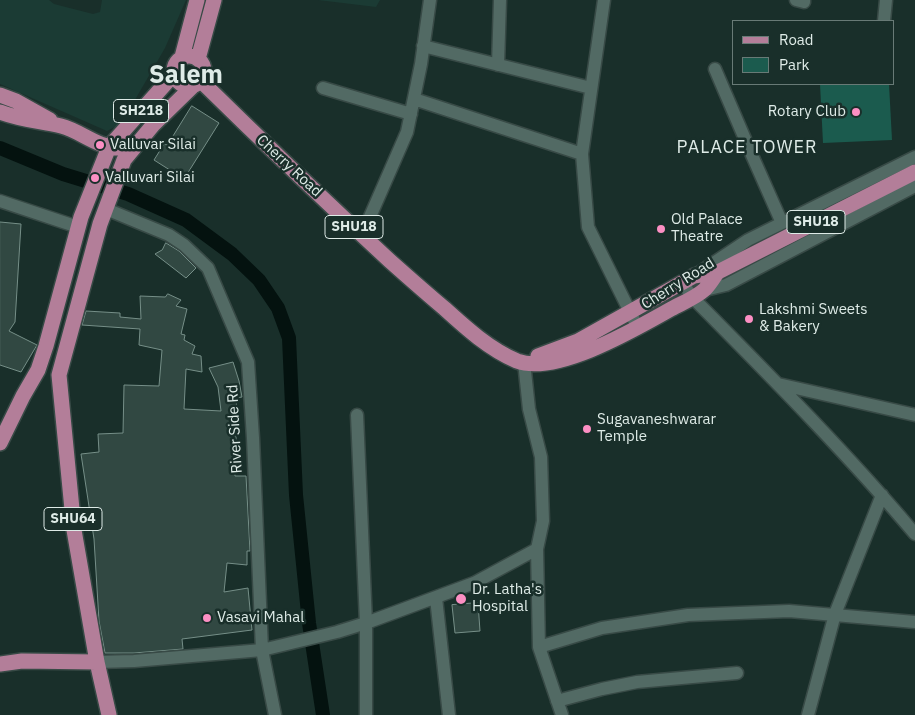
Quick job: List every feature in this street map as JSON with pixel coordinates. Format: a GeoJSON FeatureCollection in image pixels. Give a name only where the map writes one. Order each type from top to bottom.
{"type":"FeatureCollection","features":[{"type":"Feature","properties":{"kind":"main road"},"geometry":{"type":"LineString","coordinates":[[197,0],[182,57],[176,64],[174,74],[178,83],[187,87],[197,84]]}},
{"type":"Feature","properties":{"kind":"main road"},"geometry":{"type":"LineString","coordinates":[[198,59],[214,0]]}},
{"type":"Feature","properties":{"kind":"main road"},"geometry":{"type":"LineString","coordinates":[[38,370],[59,375],[100,224],[124,160],[153,125],[197,84],[204,72],[202,62],[198,59],[182,57]]}},
{"type":"Feature","properties":{"kind":"main road","name":"SH218"},"geometry":{"type":"LineString","coordinates":[[109,148],[174,74]]}},
{"type":"Feature","properties":{"kind":"main road","name":"Cherry Road"},"geometry":{"type":"LineString","coordinates":[[197,84],[473,334],[494,348],[521,362],[531,364],[570,358],[638,328],[698,293]]}},
{"type":"Feature","properties":{"kind":"main road"},"geometry":{"type":"LineString","coordinates":[[0,95],[109,148],[135,148]]}},
{"type":"Feature","properties":{"kind":"main road"},"geometry":{"type":"LineString","coordinates":[[6,115],[63,126]]}},
{"type":"Feature","properties":{"kind":"main road"},"geometry":{"type":"LineString","coordinates":[[0,440],[38,370],[79,222],[109,148]]}},
{"type":"Feature","properties":{"kind":"main road","name":"SHU18"},"geometry":{"type":"LineString","coordinates":[[718,272],[915,172]]}},
{"type":"Feature","properties":{"kind":"main road"},"geometry":{"type":"LineString","coordinates":[[688,279],[718,272]]}},
{"type":"Feature","properties":{"kind":"main road"},"geometry":{"type":"LineString","coordinates":[[698,293],[718,272]]}},
{"type":"Feature","properties":{"kind":"main road","name":"Cherry Road"},"geometry":{"type":"LineString","coordinates":[[521,362],[556,350],[631,313],[688,279]]}},
{"type":"Feature","properties":{"kind":"main road","name":"SHU64"},"geometry":{"type":"LineString","coordinates":[[59,375],[74,530],[97,662]]}},
{"type":"Feature","properties":{"kind":"main road"},"geometry":{"type":"LineString","coordinates":[[0,664],[22,661],[97,662],[109,715]]}},
{"type":"Feature","properties":{"kind":"street"},"geometry":{"type":"LineString","coordinates":[[362,235],[407,132],[430,0]]}},
{"type":"Feature","properties":{"kind":"street"},"geometry":{"type":"LineString","coordinates":[[498,65],[500,0]]}},
{"type":"Feature","properties":{"kind":"street"},"geometry":{"type":"LineString","coordinates":[[604,0],[582,154],[588,227],[638,328]]}},
{"type":"Feature","properties":{"kind":"street"},"geometry":{"type":"LineString","coordinates":[[796,0],[804,2],[804,0]]}},
{"type":"Feature","properties":{"kind":"street"},"geometry":{"type":"LineString","coordinates":[[884,20],[886,0]]}},
{"type":"Feature","properties":{"kind":"street"},"geometry":{"type":"LineString","coordinates":[[423,46],[591,88]]}},
{"type":"Feature","properties":{"kind":"street"},"geometry":{"type":"LineString","coordinates":[[715,69],[782,223]]}},
{"type":"Feature","properties":{"kind":"street"},"geometry":{"type":"LineString","coordinates":[[323,88],[411,114]]}},
{"type":"Feature","properties":{"kind":"street"},"geometry":{"type":"LineString","coordinates":[[414,99],[582,154]]}},
{"type":"Feature","properties":{"kind":"street","name":"Cherry Road"},"geometry":{"type":"LineString","coordinates":[[688,279],[748,240],[915,157]]}},
{"type":"Feature","properties":{"kind":"street"},"geometry":{"type":"LineString","coordinates":[[698,293],[726,284],[915,186]]}},
{"type":"Feature","properties":{"kind":"street"},"geometry":{"type":"LineString","coordinates":[[0,201],[79,222]]}},
{"type":"Feature","properties":{"kind":"street","name":"River Side Rd"},"geometry":{"type":"LineString","coordinates":[[106,209],[169,235],[184,245],[208,268],[248,362],[262,650],[275,715]]}},
{"type":"Feature","properties":{"kind":"street"},"geometry":{"type":"LineString","coordinates":[[688,279],[698,293],[778,384],[882,494],[915,534]]}},
{"type":"Feature","properties":{"kind":"street"},"geometry":{"type":"LineString","coordinates":[[521,362],[529,409],[541,457],[543,521],[537,549],[539,647],[562,715]]}},
{"type":"Feature","properties":{"kind":"street"},"geometry":{"type":"LineString","coordinates":[[778,384],[915,414]]}},
{"type":"Feature","properties":{"kind":"street"},"geometry":{"type":"LineString","coordinates":[[357,415],[366,624],[366,715]]}},
{"type":"Feature","properties":{"kind":"street"},"geometry":{"type":"LineString","coordinates":[[808,715],[835,614],[882,494]]}},
{"type":"Feature","properties":{"kind":"street"},"geometry":{"type":"LineString","coordinates":[[97,662],[134,661],[262,650],[337,632],[366,624],[474,583],[537,549]]}},
{"type":"Feature","properties":{"kind":"street"},"geometry":{"type":"LineString","coordinates":[[436,598],[449,715]]}},
{"type":"Feature","properties":{"kind":"street"},"geometry":{"type":"LineString","coordinates":[[539,647],[602,628],[688,615],[789,611],[835,614],[882,621],[915,622]]}},
{"type":"Feature","properties":{"kind":"street"},"geometry":{"type":"LineString","coordinates":[[557,701],[637,682],[737,673]]}},
{"type":"Feature","properties":{"kind":"shaded area"},"geometry":{"type":"Polygon","coordinates":[[[0,0],[49,0],[54,4],[93,14],[100,12],[102,0],[186,0],[165,48],[121,124],[107,131],[0,84],[0,0]]]}},
{"type":"Feature","properties":{"kind":"shaded area"},"geometry":{"type":"Polygon","coordinates":[[[318,0],[380,0],[376,7],[318,0]]]}},
{"type":"Feature","properties":{"kind":"green space","name":"Rotary Club"},"geometry":{"type":"Polygon","coordinates":[[[820,85],[889,85],[892,140],[823,143],[820,85]]]}},
{"type":"Feature","properties":{"kind":"building"},"geometry":{"type":"Polygon","coordinates":[[[192,106],[219,123],[184,179],[154,160],[164,144],[167,145],[192,106]]]}},
{"type":"Feature","properties":{"kind":"building"},"geometry":{"type":"Polygon","coordinates":[[[0,222],[21,224],[15,322],[9,331],[37,345],[21,372],[0,365],[0,222]]]}},
{"type":"Feature","properties":{"kind":"building"},"geometry":{"type":"Polygon","coordinates":[[[166,243],[179,251],[196,268],[186,278],[155,254],[162,250],[166,243]]]}},
{"type":"Feature","properties":{"kind":"building"},"geometry":{"type":"Polygon","coordinates":[[[168,294],[181,300],[176,306],[187,309],[181,334],[185,335],[184,340],[195,346],[192,354],[201,356],[202,372],[186,369],[184,409],[221,411],[218,387],[209,368],[233,362],[239,381],[242,397],[236,398],[238,424],[236,425],[236,449],[234,449],[235,476],[246,476],[250,551],[247,551],[247,565],[227,563],[224,592],[248,588],[252,630],[182,639],[183,649],[105,653],[99,621],[94,539],[81,454],[99,452],[98,434],[123,433],[124,385],[159,386],[162,350],[139,345],[140,329],[82,325],[86,311],[120,313],[120,317],[141,319],[140,296],[165,297],[168,294]]]}},
{"type":"Feature","properties":{"kind":"building"},"geometry":{"type":"Polygon","coordinates":[[[478,603],[480,631],[455,633],[452,605],[478,603]]]}},
{"type":"Feature","properties":{"kind":"waterway"},"geometry":{"type":"LineString","coordinates":[[0,148],[63,174],[128,194],[186,220],[232,254],[259,280],[278,308],[289,338],[296,495],[309,623],[323,715]]}},
{"type":"Feature","properties":{"kind":"place","name":"Rotary Club"},"geometry":{"type":"Point","coordinates":[856,112]}},
{"type":"Feature","properties":{"kind":"place","name":"Valluvar Silai"},"geometry":{"type":"Point","coordinates":[100,145]}},
{"type":"Feature","properties":{"kind":"place","name":"Valluvari Silai"},"geometry":{"type":"Point","coordinates":[95,178]}},
{"type":"Feature","properties":{"kind":"place","name":"Old Palace Theatre"},"geometry":{"type":"Point","coordinates":[661,229]}},
{"type":"Feature","properties":{"kind":"place","name":"Lakshmi Sweets & Bakery"},"geometry":{"type":"Point","coordinates":[749,319]}},
{"type":"Feature","properties":{"kind":"place","name":"Sugavaneshwarar Temple"},"geometry":{"type":"Point","coordinates":[587,429]}},
{"type":"Feature","properties":{"kind":"place","name":"Dr. Latha's Hospital"},"geometry":{"type":"Point","coordinates":[461,599]}},
{"type":"Feature","properties":{"kind":"place","name":"Vasavi Mahal"},"geometry":{"type":"Point","coordinates":[207,618]}},
{"type":"Feature","properties":{"kind":"district","name":"Salem"},"geometry":{"type":"Point","coordinates":[186,76]}},
{"type":"Feature","properties":{"kind":"district","name":"PALACE TOWER"},"geometry":{"type":"Point","coordinates":[747,148]}}]}
